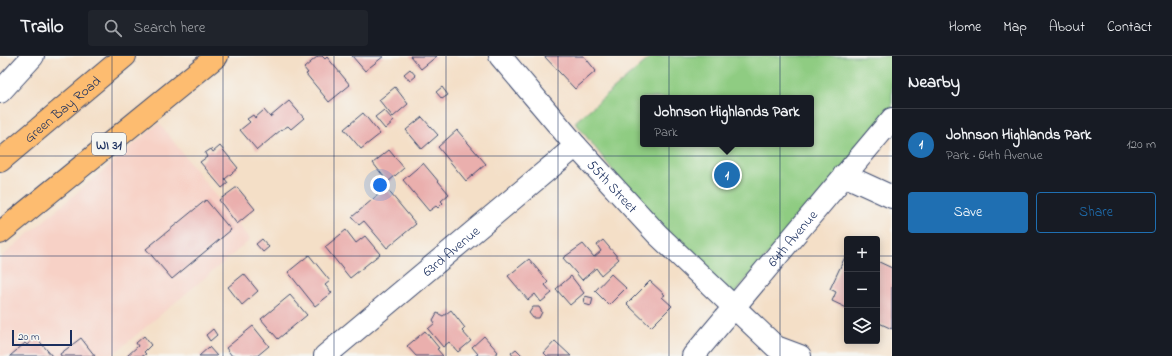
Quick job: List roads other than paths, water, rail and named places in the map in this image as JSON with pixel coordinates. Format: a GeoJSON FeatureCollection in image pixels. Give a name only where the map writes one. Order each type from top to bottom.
{"type":"FeatureCollection","features":[{"type":"Feature","properties":{"kind":"main road","name":"Green Bay Road"},"geometry":{"type":"LineString","coordinates":[[0,161],[125,56]]}},
{"type":"Feature","properties":{"kind":"main road","name":"WI 31"},"geometry":{"type":"LineString","coordinates":[[0,233],[217,56]]}},
{"type":"Feature","properties":{"kind":"street"},"geometry":{"type":"LineString","coordinates":[[0,92],[33,56]]}},
{"type":"Feature","properties":{"kind":"street","name":"55th Street"},"geometry":{"type":"LineString","coordinates":[[500,56],[576,146],[657,234],[776,347],[800,356]]}},
{"type":"Feature","properties":{"kind":"street","name":"64th Avenue"},"geometry":{"type":"LineString","coordinates":[[693,356],[844,175],[892,120]]}},
{"type":"Feature","properties":{"kind":"street","name":"63rd Avenue"},"geometry":{"type":"LineString","coordinates":[[325,356],[576,146]]}},
{"type":"Feature","properties":{"kind":"street"},"geometry":{"type":"LineString","coordinates":[[844,175],[892,197]]}},
{"type":"Feature","properties":{"kind":"place","name":"Johnson Highlands Park"},"geometry":{"type":"Point","coordinates":[727,175]}}]}
